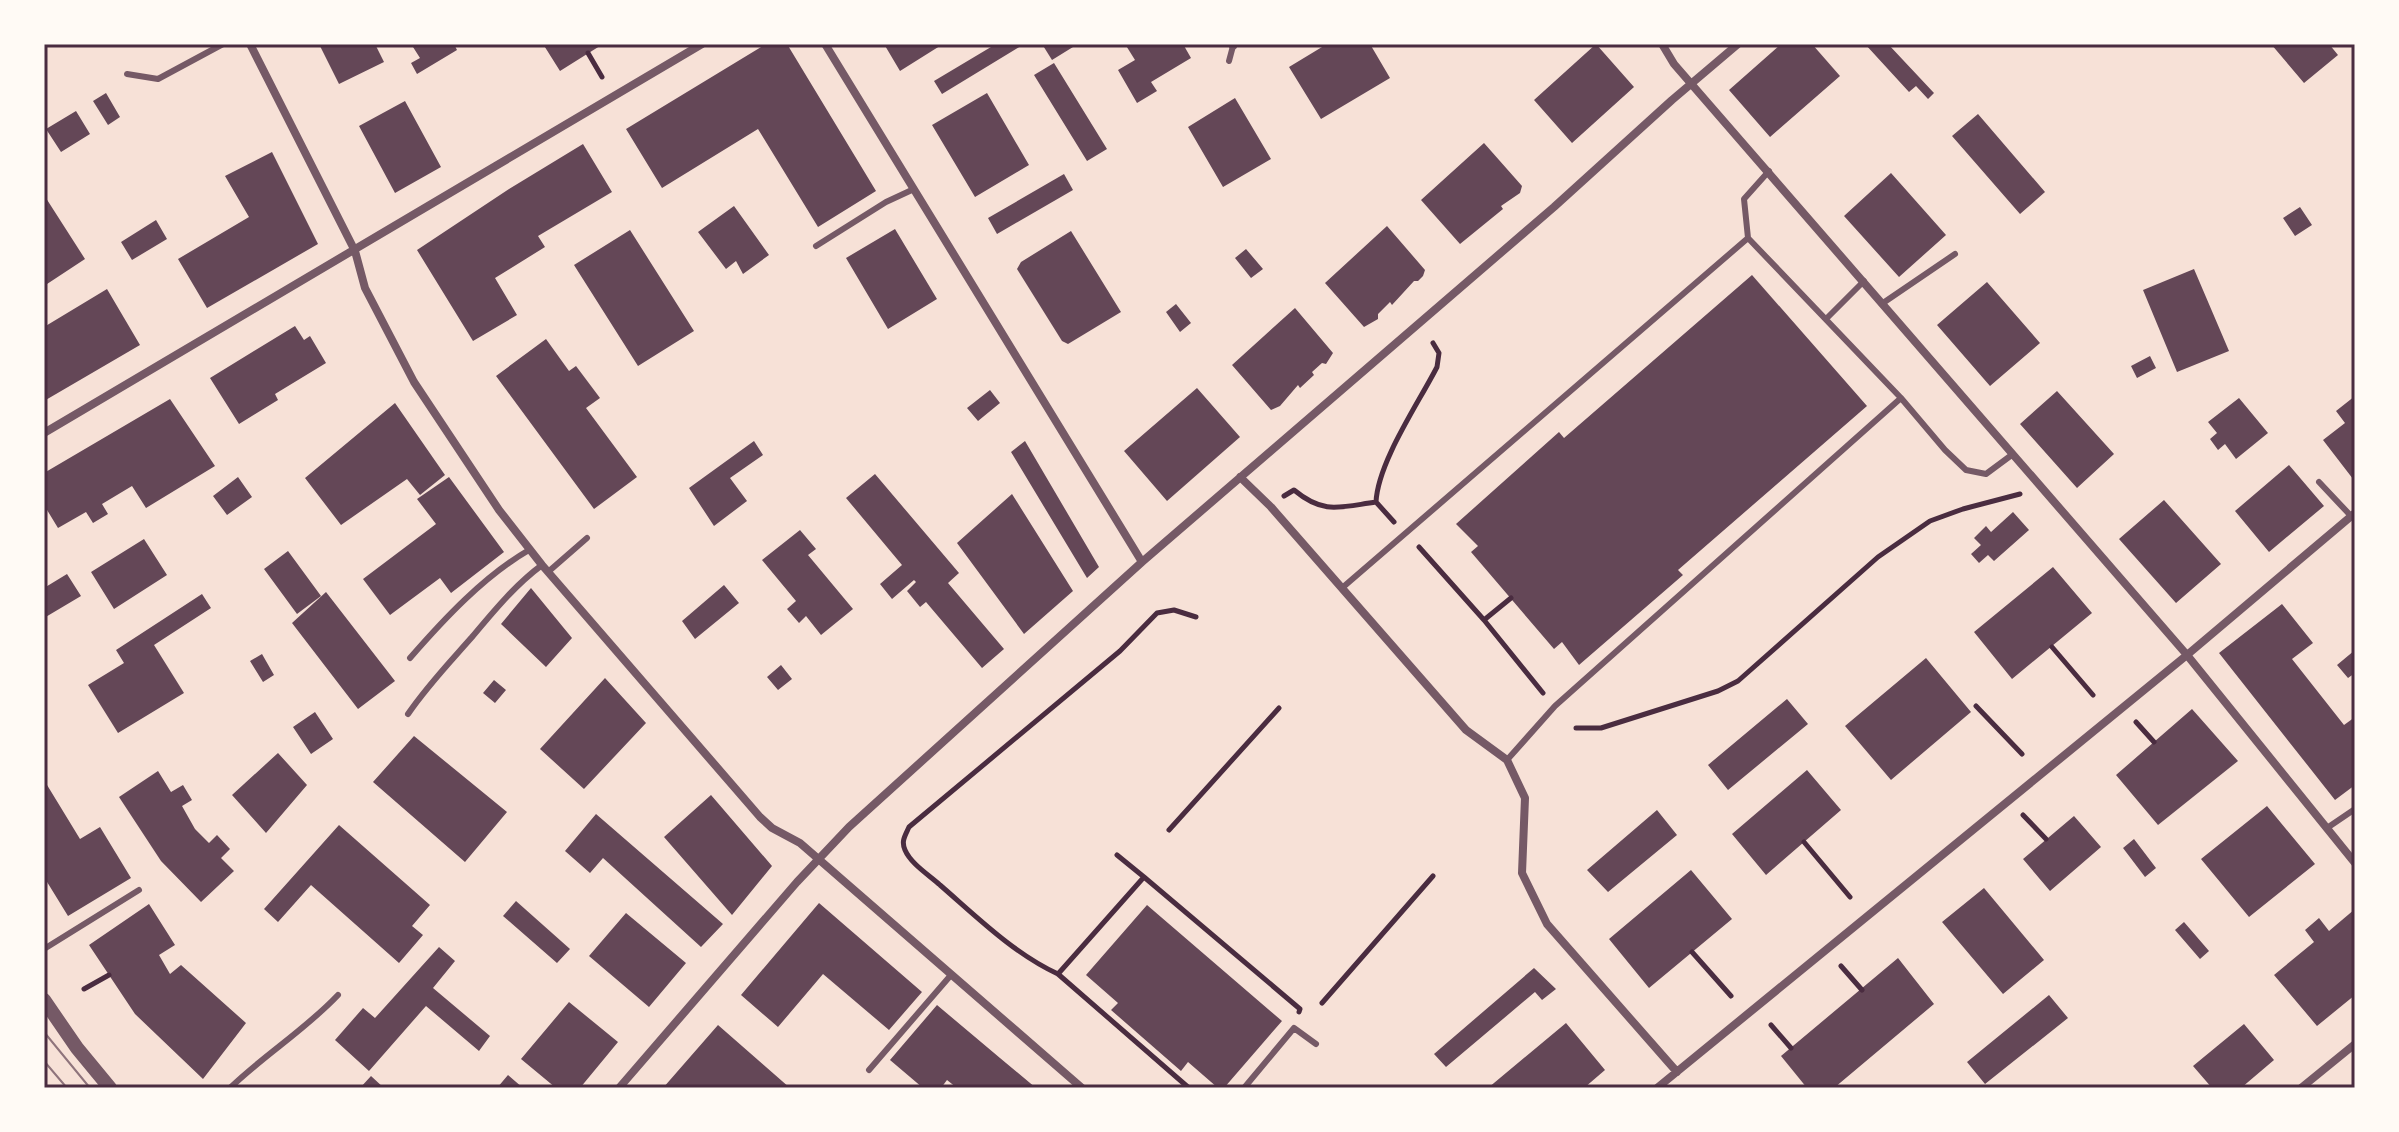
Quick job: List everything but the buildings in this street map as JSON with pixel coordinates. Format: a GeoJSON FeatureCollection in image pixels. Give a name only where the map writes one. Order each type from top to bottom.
{"type":"FeatureCollection","features":[{"type":"Feature","properties":{"kind":"street"},"geometry":{"type":"LineString","coordinates":[[250,44],[355,251],[365,288],[414,382],[529,550],[760,817],[772,828],[800,843],[1082,1088]]}},
{"type":"Feature","properties":{"kind":"street"},"geometry":{"type":"LineString","coordinates":[[44,433],[702,44]]}},
{"type":"Feature","properties":{"kind":"street"},"geometry":{"type":"LineString","coordinates":[[825,44],[1142,562]]}},
{"type":"Feature","properties":{"kind":"street"},"geometry":{"type":"LineString","coordinates":[[1662,44],[1691,84],[2187,655],[2355,863]]}},
{"type":"Feature","properties":{"kind":"street"},"geometry":{"type":"LineString","coordinates":[[619,1088],[849,827],[1142,562],[1738,44]]}},
{"type":"Feature","properties":{"kind":"street"},"geometry":{"type":"LineString","coordinates":[[1240,477],[1466,730],[1507,760],[1525,798],[1522,873],[1547,924],[1677,1072]]}},
{"type":"Feature","properties":{"kind":"street"},"geometry":{"type":"LineString","coordinates":[[1657,1088],[2187,655],[2353,514]]}},
{"type":"Feature","properties":{"kind":"street"},"geometry":{"type":"LineString","coordinates":[[44,1000],[77,1048],[110,1088]]}},
{"type":"Feature","properties":{"kind":"street"},"geometry":{"type":"LineString","coordinates":[[2301,1088],[2355,1044]]}},
{"type":"Feature","properties":{"kind":"lane"},"geometry":{"type":"LineString","coordinates":[[127,74],[158,79],[223,44]]}},
{"type":"Feature","properties":{"kind":"lane"},"geometry":{"type":"LineString","coordinates":[[1229,61],[1232,45]]}},
{"type":"Feature","properties":{"kind":"lane"},"geometry":{"type":"LineString","coordinates":[[1769,171],[1744,199],[1748,238],[1966,470],[1986,474],[2013,454]]}},
{"type":"Feature","properties":{"kind":"lane"},"geometry":{"type":"LineString","coordinates":[[816,246],[886,202],[914,189]]}},
{"type":"Feature","properties":{"kind":"lane"},"geometry":{"type":"LineString","coordinates":[[1342,588],[1748,238]]}},
{"type":"Feature","properties":{"kind":"lane"},"geometry":{"type":"LineString","coordinates":[[1883,303],[1955,254]]}},
{"type":"Feature","properties":{"kind":"lane"},"geometry":{"type":"LineString","coordinates":[[1826,319],[1864,281]]}},
{"type":"Feature","properties":{"kind":"lane"},"geometry":{"type":"LineString","coordinates":[[1507,760],[1555,706],[1901,398]]}},
{"type":"Feature","properties":{"kind":"lane"},"geometry":{"type":"LineString","coordinates":[[2319,482],[2353,514]]}},
{"type":"Feature","properties":{"kind":"lane"},"geometry":{"type":"LineString","coordinates":[[408,714],[484,622],[528,576],[545,569],[587,538]]}},
{"type":"Feature","properties":{"kind":"lane"},"geometry":{"type":"LineString","coordinates":[[410,658],[433,632],[510,561],[529,550]]}},
{"type":"Feature","properties":{"kind":"lane"},"geometry":{"type":"LineString","coordinates":[[2327,828],[2355,809]]}},
{"type":"Feature","properties":{"kind":"lane"},"geometry":{"type":"LineString","coordinates":[[44,949],[139,890]]}},
{"type":"Feature","properties":{"kind":"lane"},"geometry":{"type":"LineString","coordinates":[[869,1070],[951,975]]}},
{"type":"Feature","properties":{"kind":"lane"},"geometry":{"type":"LineString","coordinates":[[230,1088],[279,1045],[316,1018],[338,995]]}},
{"type":"Feature","properties":{"kind":"lane"},"geometry":{"type":"LineString","coordinates":[[1244,1088],[1294,1028],[1316,1044]]}},
{"type":"Feature","properties":{"kind":"path"},"geometry":{"type":"LineString","coordinates":[[588,53],[602,77]]}},
{"type":"Feature","properties":{"kind":"path"},"geometry":{"type":"LineString","coordinates":[[1395,522],[1376,502],[1377,484],[1437,367],[1439,353],[1433,343]]}},
{"type":"Feature","properties":{"kind":"path"},"geometry":{"type":"LineString","coordinates":[[1283,496],[1294,490],[1309,503],[1329,508],[1376,502]]}},
{"type":"Feature","properties":{"kind":"path"},"geometry":{"type":"LineString","coordinates":[[1576,728],[1601,728],[1718,691],[1738,681],[1878,557],[1930,521],[2029,492]]}},
{"type":"Feature","properties":{"kind":"path"},"geometry":{"type":"LineString","coordinates":[[1419,547],[1544,694]]}},
{"type":"Feature","properties":{"kind":"path"},"geometry":{"type":"LineString","coordinates":[[1484,620],[1511,598]]}},
{"type":"Feature","properties":{"kind":"path"},"geometry":{"type":"LineString","coordinates":[[1189,1088],[1145,1045],[1058,974],[1006,941],[972,913],[917,865],[906,852],[903,840],[909,827],[1120,651],[1157,613],[1174,610],[1196,617]]}},
{"type":"Feature","properties":{"kind":"path"},"geometry":{"type":"LineString","coordinates":[[2052,647],[2093,695]]}},
{"type":"Feature","properties":{"kind":"path"},"geometry":{"type":"LineString","coordinates":[[1976,706],[2022,754]]}},
{"type":"Feature","properties":{"kind":"path"},"geometry":{"type":"LineString","coordinates":[[1169,830],[1279,708]]}},
{"type":"Feature","properties":{"kind":"path"},"geometry":{"type":"LineString","coordinates":[[2136,722],[2154,742]]}},
{"type":"Feature","properties":{"kind":"path"},"geometry":{"type":"LineString","coordinates":[[2023,815],[2046,839]]}},
{"type":"Feature","properties":{"kind":"path"},"geometry":{"type":"LineString","coordinates":[[1804,842],[1850,897]]}},
{"type":"Feature","properties":{"kind":"path"},"geometry":{"type":"LineString","coordinates":[[1117,855],[1300,1009],[1294,1028]]}},
{"type":"Feature","properties":{"kind":"path"},"geometry":{"type":"LineString","coordinates":[[1322,1003],[1433,876]]}},
{"type":"Feature","properties":{"kind":"path"},"geometry":{"type":"LineString","coordinates":[[1058,974],[1144,877]]}},
{"type":"Feature","properties":{"kind":"path"},"geometry":{"type":"LineString","coordinates":[[1692,952],[1731,996]]}},
{"type":"Feature","properties":{"kind":"path"},"geometry":{"type":"LineString","coordinates":[[1841,966],[1862,990]]}},
{"type":"Feature","properties":{"kind":"path"},"geometry":{"type":"LineString","coordinates":[[84,989],[109,975]]}},
{"type":"Feature","properties":{"kind":"path"},"geometry":{"type":"LineString","coordinates":[[1771,1025],[1791,1048]]}},
{"type":"Feature","properties":{"kind":"tram line"},"geometry":{"type":"LineString","coordinates":[[44,1032],[90,1088]]}},
{"type":"Feature","properties":{"kind":"tram line"},"geometry":{"type":"LineString","coordinates":[[44,1061],[67,1088]]}}]}
